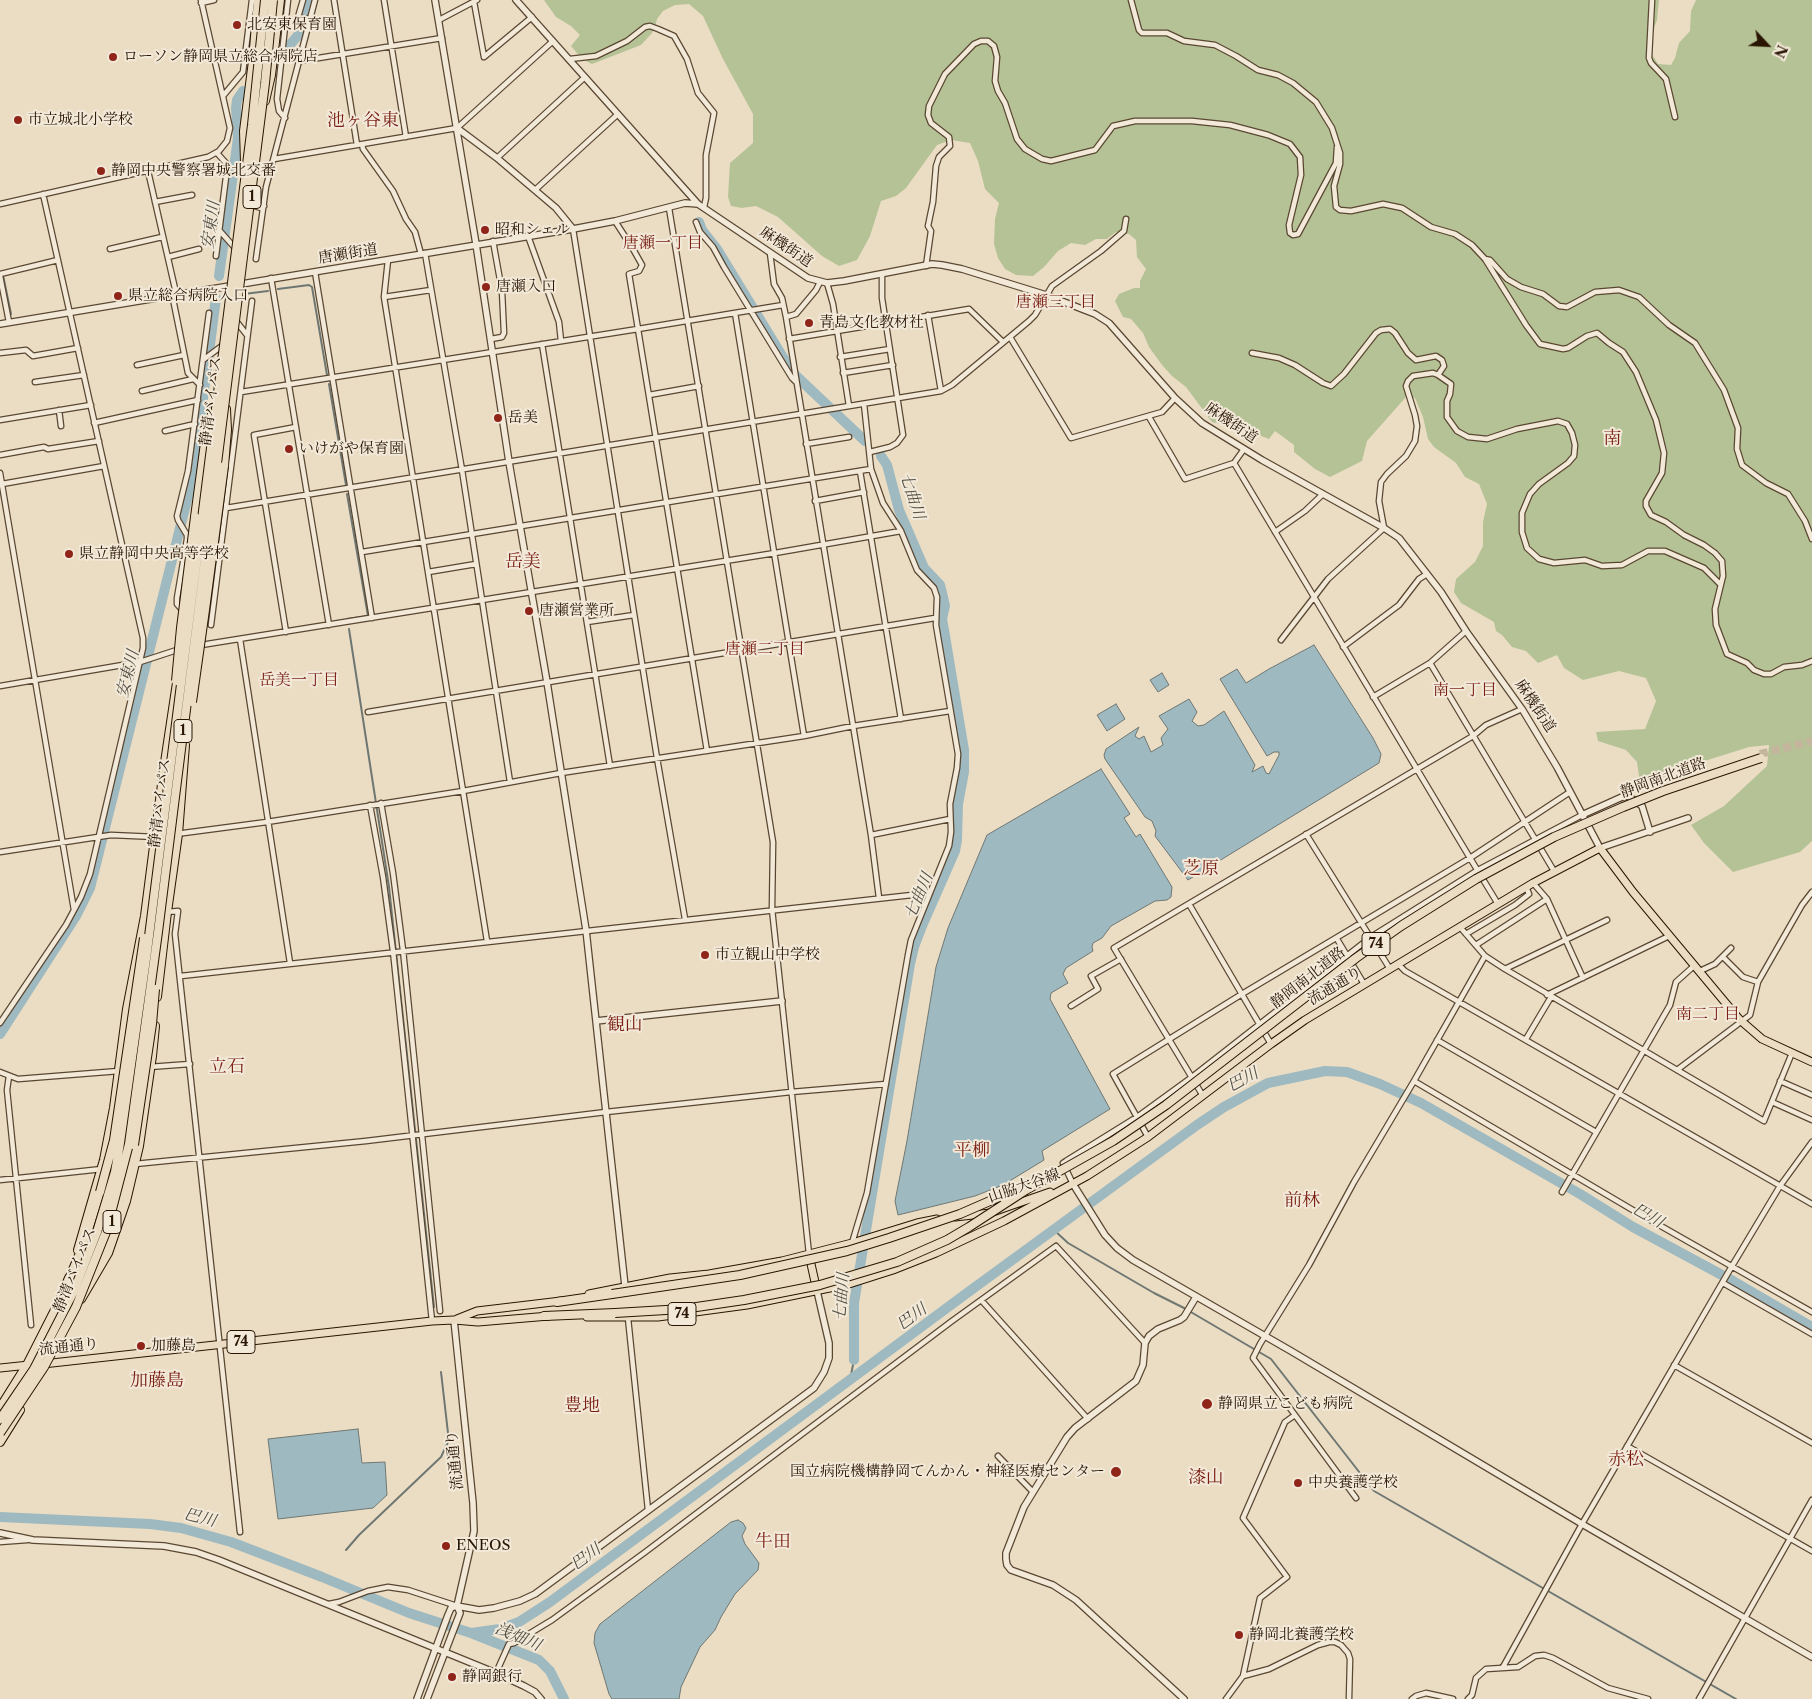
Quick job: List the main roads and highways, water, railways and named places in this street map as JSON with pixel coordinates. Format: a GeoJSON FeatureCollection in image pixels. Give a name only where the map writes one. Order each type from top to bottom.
{"type":"FeatureCollection","features":[{"type":"Feature","properties":{"kind":"highway","name":"1"},"geometry":{"type":"LineString","coordinates":[[245,167],[244,131],[253,61],[258,0]]}},
{"type":"Feature","properties":{"kind":"highway","name":"1"},"geometry":{"type":"LineString","coordinates":[[67,1284],[102,1168],[110,1134],[128,1002],[145,916],[164,769],[188,616],[236,248],[265,0]]}},
{"type":"Feature","properties":{"kind":"highway","name":"静清バイパス"},"geometry":{"type":"LineString","coordinates":[[0,1419],[34,1369],[73,1294],[89,1255],[115,1172],[127,1106],[155,890],[252,126],[265,0]]}},
{"type":"Feature","properties":{"kind":"highway","name":"1"},"geometry":{"type":"LineString","coordinates":[[82,1297],[96,1276],[115,1236],[126,1202],[135,1164],[151,1067],[167,912],[178,834],[189,698],[225,407],[238,323],[274,0]]}},
{"type":"Feature","properties":{"kind":"highway","name":"静清バイパス"},"geometry":{"type":"LineString","coordinates":[[0,1433],[31,1388],[57,1345],[87,1282],[106,1232],[129,1144],[156,949],[264,93],[274,0]]}},
{"type":"Feature","properties":{"kind":"highway","name":"1"},"geometry":{"type":"LineString","coordinates":[[263,110],[271,76],[280,0]]}},
{"type":"Feature","properties":{"kind":"highway","name":"1"},"geometry":{"type":"LineString","coordinates":[[175,731],[178,652],[207,428],[215,404]]}},
{"type":"Feature","properties":{"kind":"highway","name":"1"},"geometry":{"type":"LineString","coordinates":[[177,777],[186,744],[224,466],[227,430],[225,407]]}},
{"type":"Feature","properties":{"kind":"highway","name":"静岡南北道路"},"geometry":{"type":"LineString","coordinates":[[1025,1188],[1071,1162],[1157,1108],[1355,955],[1399,924],[1474,877],[1531,846],[1596,815],[1662,788],[1760,756]]}},
{"type":"Feature","properties":{"kind":"highway","name":"1"},"geometry":{"type":"LineString","coordinates":[[0,1408],[27,1365],[67,1284],[80,1253],[100,1192],[114,1140],[147,916],[155,890]]}},
{"type":"Feature","properties":{"kind":"highway","name":"1"},"geometry":{"type":"LineString","coordinates":[[0,1442],[49,1363],[102,1252],[134,1145],[152,1024],[156,949]]}},
{"type":"Feature","properties":{"kind":"highway","name":"74"},"geometry":{"type":"LineString","coordinates":[[557,1302],[740,1275],[847,1251],[960,1214],[1025,1188]]}},
{"type":"Feature","properties":{"kind":"highway","name":"74"},"geometry":{"type":"LineString","coordinates":[[544,1316],[683,1309],[744,1300],[820,1285],[897,1262],[946,1240],[969,1227],[1025,1188]]}},
{"type":"Feature","properties":{"kind":"main road","name":"流通通り"},"geometry":{"type":"LineString","coordinates":[[1073,1184],[1148,1137],[1305,1020],[1526,887],[1600,848]]}},
{"type":"Feature","properties":{"kind":"main road","name":"麻機街道"},"geometry":{"type":"LineString","coordinates":[[1600,848],[1633,892],[1742,1022],[1762,1039],[1812,1062]]}},
{"type":"Feature","properties":{"kind":"main road","name":"山脇大谷線"},"geometry":{"type":"LineString","coordinates":[[809,1254],[917,1223],[990,1213],[1073,1184]]}},
{"type":"Feature","properties":{"kind":"main road","name":"山脇大谷線"},"geometry":{"type":"LineString","coordinates":[[817,1291],[868,1278],[936,1253],[1004,1221],[1073,1184]]}},
{"type":"Feature","properties":{"kind":"main road","name":"74"},"geometry":{"type":"LineString","coordinates":[[454,1320],[476,1311],[557,1302],[625,1286],[670,1278],[709,1274],[809,1254]]}},
{"type":"Feature","properties":{"kind":"main road"},"geometry":{"type":"LineString","coordinates":[[809,1254],[817,1291]]}},
{"type":"Feature","properties":{"kind":"main road","name":"74"},"geometry":{"type":"LineString","coordinates":[[454,1320],[478,1322],[544,1316],[658,1317],[718,1310],[817,1291]]}},
{"type":"Feature","properties":{"kind":"main road","name":"流通通り"},"geometry":{"type":"LineString","coordinates":[[0,1368],[454,1320]]}},
{"type":"Feature","properties":{"kind":"water"},"geometry":{"type":"Polygon","coordinates":[[[1314,645],[1373,738],[1381,754],[1379,763],[1188,880],[1155,836],[1156,831],[1152,821],[1145,817],[1105,759],[1106,749],[1139,727],[1135,736],[1139,739],[1144,736],[1151,752],[1163,745],[1161,738],[1168,729],[1159,716],[1189,699],[1197,712],[1192,721],[1198,726],[1204,725],[1224,711],[1255,765],[1252,772],[1263,766],[1266,773],[1269,774],[1279,752],[1274,752],[1267,756],[1220,679],[1237,669],[1246,683],[1314,645]]]}},
{"type":"Feature","properties":{"kind":"water"},"geometry":{"type":"Polygon","coordinates":[[[1162,673],[1169,685],[1158,692],[1150,680],[1162,673]]]}},
{"type":"Feature","properties":{"kind":"water"},"geometry":{"type":"Polygon","coordinates":[[[1116,704],[1125,719],[1107,731],[1097,715],[1116,704]]]}},
{"type":"Feature","properties":{"kind":"water"},"geometry":{"type":"Polygon","coordinates":[[[1101,769],[1130,814],[1124,818],[1136,837],[1140,834],[1172,887],[1171,897],[1167,900],[1155,901],[1111,926],[1102,938],[1093,943],[1093,951],[1066,968],[1063,974],[1068,983],[1051,993],[1050,999],[1110,1109],[1042,1151],[1044,1160],[1003,1185],[975,1196],[898,1215],[895,1201],[936,967],[948,928],[987,835],[1101,769]]]}},
{"type":"Feature","properties":{"kind":"water"},"geometry":{"type":"Polygon","coordinates":[[[358,1429],[362,1463],[385,1462],[387,1495],[373,1508],[278,1519],[268,1439],[358,1429]]]}},
{"type":"Feature","properties":{"kind":"water"},"geometry":{"type":"Polygon","coordinates":[[[738,1520],[746,1528],[742,1536],[745,1544],[759,1563],[758,1570],[735,1594],[715,1630],[700,1647],[681,1687],[679,1699],[612,1699],[594,1643],[595,1633],[600,1624],[731,1522],[738,1520]]]}},
{"type":"Feature","properties":{"kind":"waterway","name":"安東川"},"geometry":{"type":"LineString","coordinates":[[289,46],[300,33],[308,0]]}},
{"type":"Feature","properties":{"kind":"waterway","name":"安東川"},"geometry":{"type":"LineString","coordinates":[[219,276],[238,138],[237,100],[243,91]]}},
{"type":"Feature","properties":{"kind":"waterway","name":"七曲川"},"geometry":{"type":"LineString","coordinates":[[699,222],[702,230],[717,249],[792,372],[865,441]]}},
{"type":"Feature","properties":{"kind":"waterway"},"geometry":{"type":"LineString","coordinates":[[3,275],[11,314]]}},
{"type":"Feature","properties":{"kind":"waterway"},"geometry":{"type":"LineString","coordinates":[[278,289],[309,285],[312,287],[327,375]]}},
{"type":"Feature","properties":{"kind":"waterway"},"geometry":{"type":"LineString","coordinates":[[244,294],[268,291]]}},
{"type":"Feature","properties":{"kind":"waterway","name":"安東川"},"geometry":{"type":"LineString","coordinates":[[0,1034],[76,916],[90,888],[193,476],[216,298]]}},
{"type":"Feature","properties":{"kind":"waterway"},"geometry":{"type":"LineString","coordinates":[[329,384],[346,485]]}},
{"type":"Feature","properties":{"kind":"waterway","name":"七曲川"},"geometry":{"type":"LineString","coordinates":[[854,1360],[854,1303],[910,964],[922,926],[955,851],[958,804],[964,772],[964,750],[942,619],[945,606],[940,585],[924,568],[899,510],[887,465],[881,456]]}},
{"type":"Feature","properties":{"kind":"waterway"},"geometry":{"type":"LineString","coordinates":[[347,494],[368,616],[347,619]]}},
{"type":"Feature","properties":{"kind":"waterway"},"geometry":{"type":"LineString","coordinates":[[349,629],[389,887],[434,1307]]}},
{"type":"Feature","properties":{"kind":"waterway","name":"巴川"},"geometry":{"type":"LineString","coordinates":[[471,1633],[500,1629],[519,1622],[550,1602],[1197,1125],[1224,1107],[1268,1083],[1325,1071],[1347,1072],[1380,1084],[1421,1103],[1580,1194],[1633,1227],[1733,1281],[1812,1327]]}},
{"type":"Feature","properties":{"kind":"waterway"},"geometry":{"type":"LineString","coordinates":[[1054,1230],[1068,1243],[1271,1359],[1374,1491],[1736,1699]]}},
{"type":"Feature","properties":{"kind":"waterway"},"geometry":{"type":"LineString","coordinates":[[845,1384],[851,1375],[854,1360]]}},
{"type":"Feature","properties":{"kind":"waterway"},"geometry":{"type":"LineString","coordinates":[[346,1550],[359,1535],[441,1457],[448,1442],[441,1372]]}},
{"type":"Feature","properties":{"kind":"waterway","name":"巴川"},"geometry":{"type":"LineString","coordinates":[[0,1517],[150,1524],[181,1528],[231,1542],[409,1613],[471,1633],[539,1660],[550,1671],[564,1699]]}},
{"type":"Feature","properties":{"kind":"waterway","name":"浅畑川"},"geometry":{"type":"LineString","coordinates":[[562,1696],[567,1699]]}},
{"type":"Feature","properties":{"kind":"tunnel"},"geometry":{"type":"LineString","coordinates":[[1760,754],[1812,741]]}},
{"type":"Feature","properties":{"kind":"place","name":"北安東保育園"},"geometry":{"type":"Point","coordinates":[237,25]}},
{"type":"Feature","properties":{"kind":"place","name":"ローソン静岡県立総合病院店"},"geometry":{"type":"Point","coordinates":[113,57]}},
{"type":"Feature","properties":{"kind":"place","name":"市立城北小学校"},"geometry":{"type":"Point","coordinates":[18,120]}},
{"type":"Feature","properties":{"kind":"place","name":"静岡中央警察署城北交番"},"geometry":{"type":"Point","coordinates":[101,171]}},
{"type":"Feature","properties":{"kind":"place","name":"昭和シェル"},"geometry":{"type":"Point","coordinates":[485,230]}},
{"type":"Feature","properties":{"kind":"place","name":"唐瀬入口"},"geometry":{"type":"Point","coordinates":[486,287]}},
{"type":"Feature","properties":{"kind":"place","name":"県立総合病院入口"},"geometry":{"type":"Point","coordinates":[118,296]}},
{"type":"Feature","properties":{"kind":"place","name":"青島文化教材社"},"geometry":{"type":"Point","coordinates":[809,323]}},
{"type":"Feature","properties":{"kind":"place","name":"岳美"},"geometry":{"type":"Point","coordinates":[498,418]}},
{"type":"Feature","properties":{"kind":"place","name":"いけがや保育園"},"geometry":{"type":"Point","coordinates":[289,449]}},
{"type":"Feature","properties":{"kind":"place","name":"県立静岡中央高等学校"},"geometry":{"type":"Point","coordinates":[69,554]}},
{"type":"Feature","properties":{"kind":"place","name":"唐瀬営業所"},"geometry":{"type":"Point","coordinates":[529,611]}},
{"type":"Feature","properties":{"kind":"place","name":"市立観山中学校"},"geometry":{"type":"Point","coordinates":[705,955]}},
{"type":"Feature","properties":{"kind":"place","name":"加藤島"},"geometry":{"type":"Point","coordinates":[141,1346]}},
{"type":"Feature","properties":{"kind":"place","name":"静岡県立こども病院"},"geometry":{"type":"Point","coordinates":[1207,1404]}},
{"type":"Feature","properties":{"kind":"place","name":"国立病院機構静岡てんかん・神経医療センター"},"geometry":{"type":"Point","coordinates":[1116,1472]}},
{"type":"Feature","properties":{"kind":"place","name":"中央養護学校"},"geometry":{"type":"Point","coordinates":[1298,1483]}},
{"type":"Feature","properties":{"kind":"place","name":"ENEOS"},"geometry":{"type":"Point","coordinates":[446,1546]}},
{"type":"Feature","properties":{"kind":"place","name":"静岡北養護学校"},"geometry":{"type":"Point","coordinates":[1239,1635]}},
{"type":"Feature","properties":{"kind":"place","name":"静岡銀行"},"geometry":{"type":"Point","coordinates":[452,1677]}},
{"type":"Feature","properties":{"kind":"district","name":"池ヶ谷東"},"geometry":{"type":"Point","coordinates":[363,121]}},
{"type":"Feature","properties":{"kind":"district","name":"唐瀬一丁目"},"geometry":{"type":"Point","coordinates":[663,243]}},
{"type":"Feature","properties":{"kind":"district","name":"唐瀬三丁目"},"geometry":{"type":"Point","coordinates":[1056,302]}},
{"type":"Feature","properties":{"kind":"district","name":"南"},"geometry":{"type":"Point","coordinates":[1612,439]}},
{"type":"Feature","properties":{"kind":"district","name":"岳美"},"geometry":{"type":"Point","coordinates":[523,562]}},
{"type":"Feature","properties":{"kind":"district","name":"唐瀬二丁目"},"geometry":{"type":"Point","coordinates":[765,649]}},
{"type":"Feature","properties":{"kind":"district","name":"岳美一丁目"},"geometry":{"type":"Point","coordinates":[299,680]}},
{"type":"Feature","properties":{"kind":"district","name":"南一丁目"},"geometry":{"type":"Point","coordinates":[1465,690]}},
{"type":"Feature","properties":{"kind":"district","name":"芝原"},"geometry":{"type":"Point","coordinates":[1201,869]}},
{"type":"Feature","properties":{"kind":"district","name":"南二丁目"},"geometry":{"type":"Point","coordinates":[1708,1014]}},
{"type":"Feature","properties":{"kind":"district","name":"観山"},"geometry":{"type":"Point","coordinates":[625,1025]}},
{"type":"Feature","properties":{"kind":"district","name":"立石"},"geometry":{"type":"Point","coordinates":[227,1067]}},
{"type":"Feature","properties":{"kind":"district","name":"平柳"},"geometry":{"type":"Point","coordinates":[972,1151]}},
{"type":"Feature","properties":{"kind":"district","name":"前林"},"geometry":{"type":"Point","coordinates":[1302,1201]}},
{"type":"Feature","properties":{"kind":"district","name":"加藤島"},"geometry":{"type":"Point","coordinates":[157,1381]}},
{"type":"Feature","properties":{"kind":"district","name":"豊地"},"geometry":{"type":"Point","coordinates":[582,1406]}},
{"type":"Feature","properties":{"kind":"district","name":"赤松"},"geometry":{"type":"Point","coordinates":[1626,1460]}},
{"type":"Feature","properties":{"kind":"district","name":"漆山"},"geometry":{"type":"Point","coordinates":[1206,1478]}},
{"type":"Feature","properties":{"kind":"district","name":"牛田"},"geometry":{"type":"Point","coordinates":[773,1542]}}]}
